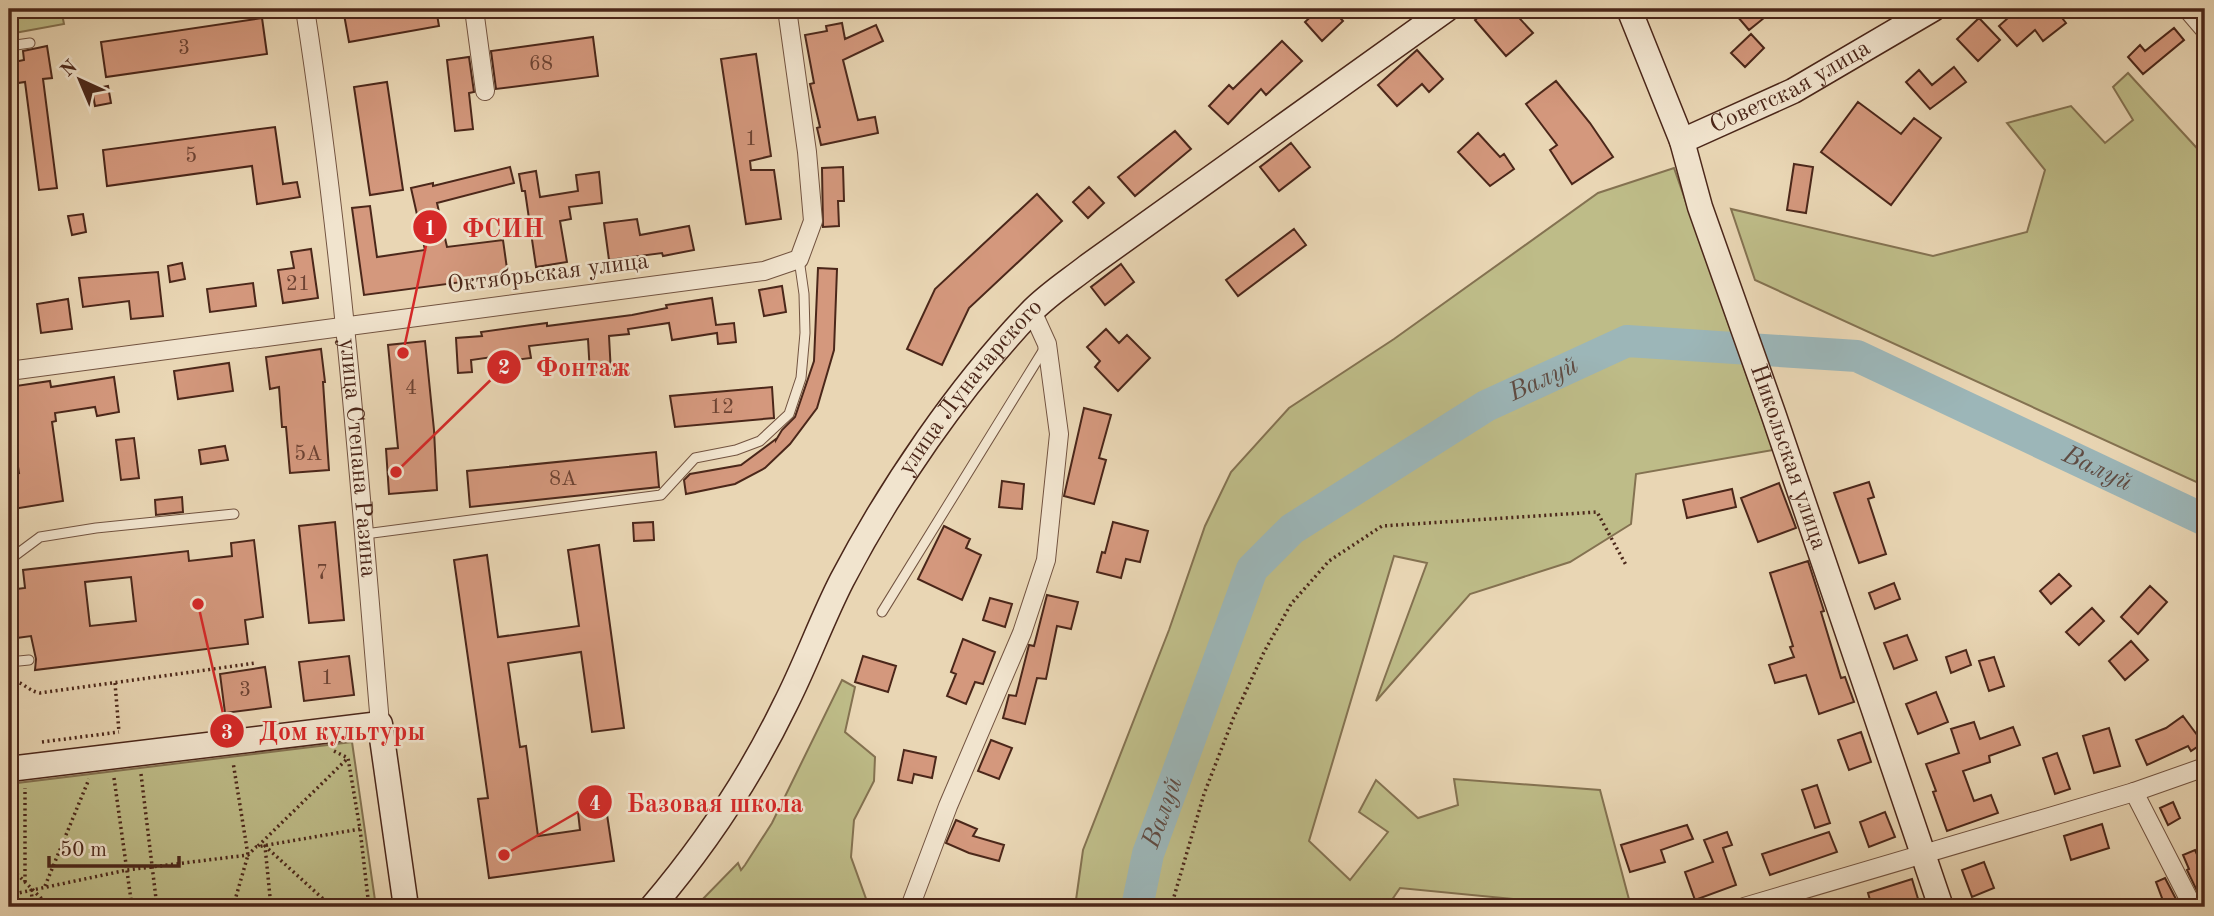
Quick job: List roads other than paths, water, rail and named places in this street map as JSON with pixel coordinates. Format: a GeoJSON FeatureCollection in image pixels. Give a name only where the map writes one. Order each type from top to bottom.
{"type":"FeatureCollection","features":[{"type":"Feature","properties":{"kind":"main road","name":"улица Луначарского"},"geometry":{"type":"LineString","coordinates":[[652,907],[677,878],[734,797],[785,706],[842,580],[903,475],[980,370],[1032,310],[1088,266],[1447,9]]}},
{"type":"Feature","properties":{"kind":"main road","name":"Никольская улица"},"geometry":{"type":"LineString","coordinates":[[1629,9],[1682,141],[1700,207],[1941,907]]}},
{"type":"Feature","properties":{"kind":"main road","name":"Советская улица"},"geometry":{"type":"LineString","coordinates":[[1682,141],[1793,91],[1933,9]]}},
{"type":"Feature","properties":{"kind":"main road"},"geometry":{"type":"LineString","coordinates":[[13,779],[380,724]]}},
{"type":"Feature","properties":{"kind":"main road","name":"улица Степана Разина"},"geometry":{"type":"LineString","coordinates":[[380,724],[406,907]]}},
{"type":"Feature","properties":{"kind":"street","name":"улица Степана Разина"},"geometry":{"type":"LineString","coordinates":[[305,9],[346,326],[380,724]]}},
{"type":"Feature","properties":{"kind":"street"},"geometry":{"type":"LineString","coordinates":[[474,9],[485,91]]}},
{"type":"Feature","properties":{"kind":"street"},"geometry":{"type":"LineString","coordinates":[[787,9],[807,152],[813,221],[799,259]]}},
{"type":"Feature","properties":{"kind":"street"},"geometry":{"type":"LineString","coordinates":[[2187,9],[2205,30]]}},
{"type":"Feature","properties":{"kind":"street","name":"Октябрьская улица"},"geometry":{"type":"LineString","coordinates":[[9,371],[764,271],[799,259]]}},
{"type":"Feature","properties":{"kind":"street"},"geometry":{"type":"LineString","coordinates":[[910,907],[948,806],[1021,633],[1046,560],[1059,434],[1047,344],[1032,310]]}},
{"type":"Feature","properties":{"kind":"street"},"geometry":{"type":"LineString","coordinates":[[1744,907],[2134,792],[2205,767]]}},
{"type":"Feature","properties":{"kind":"street"},"geometry":{"type":"LineString","coordinates":[[2134,792],[2193,907]]}},
{"type":"Feature","properties":{"kind":"lane"},"geometry":{"type":"LineString","coordinates":[[9,46],[30,43]]}},
{"type":"Feature","properties":{"kind":"lane"},"geometry":{"type":"LineString","coordinates":[[365,534],[661,495],[695,458],[736,450],[760,441],[789,414],[801,378],[805,333],[804,293],[799,259]]}},
{"type":"Feature","properties":{"kind":"lane"},"geometry":{"type":"LineString","coordinates":[[883,612],[1047,344]]}},
{"type":"Feature","properties":{"kind":"lane"},"geometry":{"type":"LineString","coordinates":[[9,560],[40,537],[234,514]]}},
{"type":"Feature","properties":{"kind":"lane"},"geometry":{"type":"LineString","coordinates":[[9,662],[29,660]]}},
{"type":"Feature","properties":{"kind":"waterway","name":"Валуй"},"geometry":{"type":"LineString","coordinates":[[1137,907],[1148,854],[1252,569],[1292,529],[1486,406],[1627,341],[1857,356],[2205,520]]}},
{"type":"Feature","properties":{"kind":"place","name":"ФСИН"},"geometry":{"type":"Point","coordinates":[403,353]}},
{"type":"Feature","properties":{"kind":"place","name":"Фонтаж"},"geometry":{"type":"Point","coordinates":[396,472]}},
{"type":"Feature","properties":{"kind":"place","name":"Дом культуры"},"geometry":{"type":"Point","coordinates":[198,604]}},
{"type":"Feature","properties":{"kind":"place","name":"Базовая школа"},"geometry":{"type":"Point","coordinates":[504,855]}}]}
